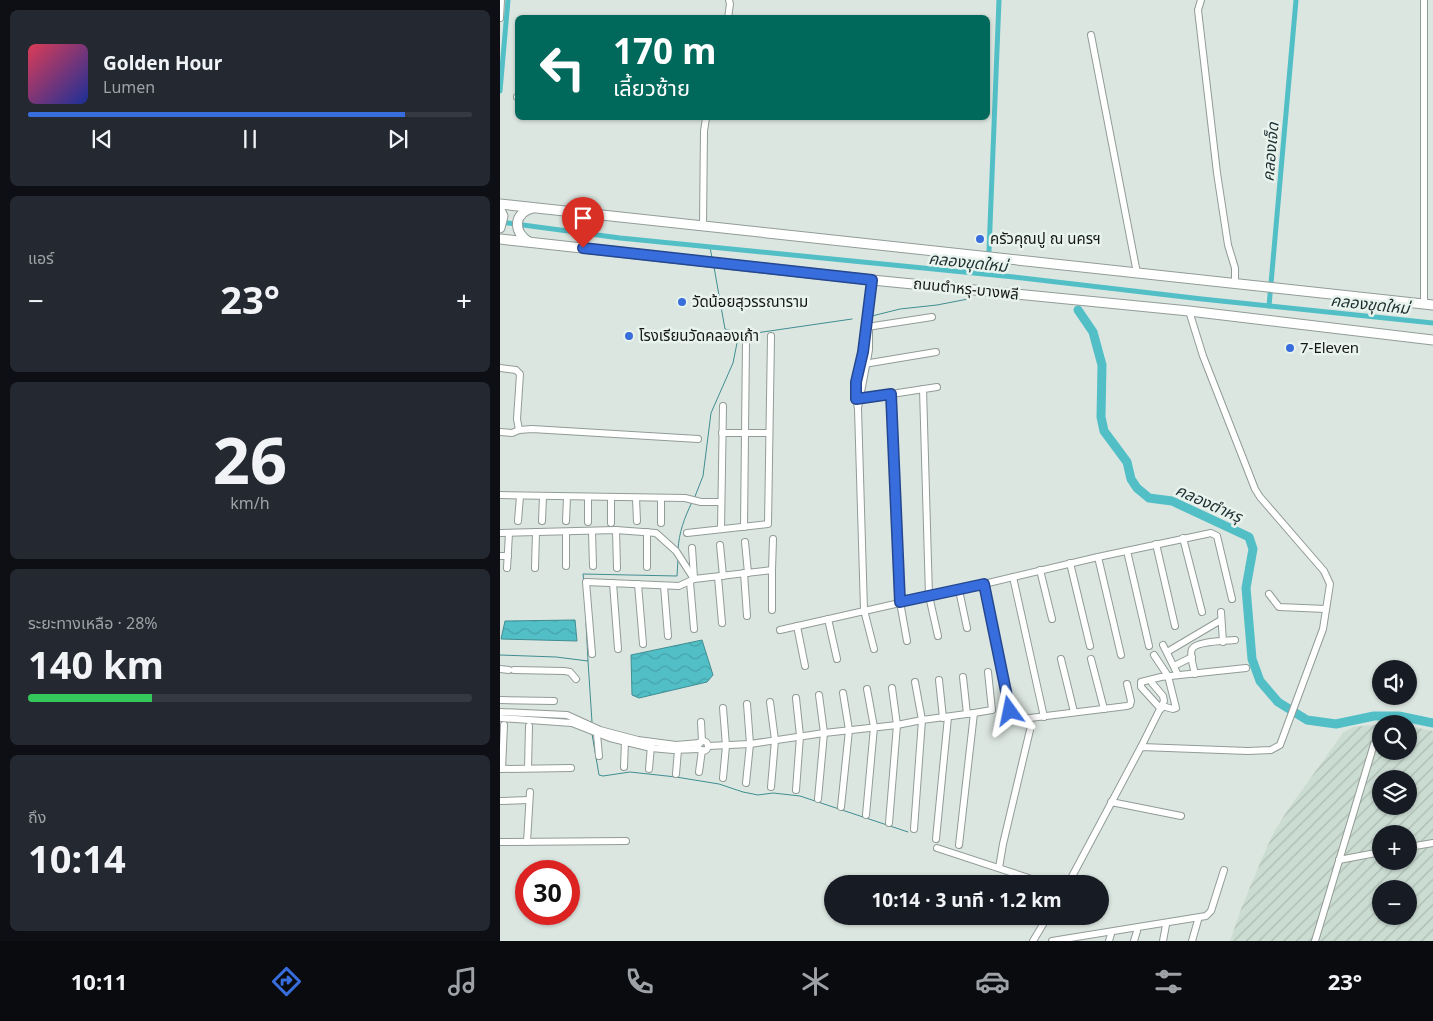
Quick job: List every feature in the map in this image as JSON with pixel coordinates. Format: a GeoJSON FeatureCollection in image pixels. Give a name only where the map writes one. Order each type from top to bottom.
{"type":"FeatureCollection","features":[{"type":"Feature","properties":{"kind":"main road"},"geometry":{"type":"LineString","coordinates":[[500,204],[1428,304]]}},
{"type":"Feature","properties":{"kind":"main road"},"geometry":{"type":"LineString","coordinates":[[529,242],[520,235],[517,225],[520,216],[527,209],[533,208]]}},
{"type":"Feature","properties":{"kind":"main road"},"geometry":{"type":"LineString","coordinates":[[500,228],[501,212]]}},
{"type":"Feature","properties":{"kind":"main road","name":"ถนนตำหรุ-บางพลี"},"geometry":{"type":"LineString","coordinates":[[501,239],[872,280],[1189,311],[1433,340]]}},
{"type":"Feature","properties":{"kind":"street"},"geometry":{"type":"LineString","coordinates":[[500,18],[501,0]]}},
{"type":"Feature","properties":{"kind":"street"},"geometry":{"type":"LineString","coordinates":[[728,0],[730,4],[728,15]]}},
{"type":"Feature","properties":{"kind":"street"},"geometry":{"type":"LineString","coordinates":[[1202,0],[1198,10],[1216,166],[1228,245],[1235,268],[1235,283]]}},
{"type":"Feature","properties":{"kind":"street"},"geometry":{"type":"LineString","coordinates":[[1424,0],[1428,304]]}},
{"type":"Feature","properties":{"kind":"street"},"geometry":{"type":"LineString","coordinates":[[1091,35],[1137,273]]}},
{"type":"Feature","properties":{"kind":"street"},"geometry":{"type":"LineString","coordinates":[[703,226],[706,120]]}},
{"type":"Feature","properties":{"kind":"street"},"geometry":{"type":"LineString","coordinates":[[872,280],[858,409],[864,610],[874,649]]}},
{"type":"Feature","properties":{"kind":"street"},"geometry":{"type":"LineString","coordinates":[[1141,747],[1271,750],[1280,745],[1323,629],[1330,584],[1324,571],[1254,489],[1200,347],[1189,311]]}},
{"type":"Feature","properties":{"kind":"street"},"geometry":{"type":"LineString","coordinates":[[868,327],[932,317]]}},
{"type":"Feature","properties":{"kind":"street"},"geometry":{"type":"LineString","coordinates":[[687,533],[768,524],[771,336]]}},
{"type":"Feature","properties":{"kind":"street"},"geometry":{"type":"LineString","coordinates":[[744,527],[746,341]]}},
{"type":"Feature","properties":{"kind":"street"},"geometry":{"type":"LineString","coordinates":[[863,364],[936,352]]}},
{"type":"Feature","properties":{"kind":"street"},"geometry":{"type":"LineString","coordinates":[[500,368],[516,370],[520,374],[517,418],[519,430]]}},
{"type":"Feature","properties":{"kind":"street"},"geometry":{"type":"LineString","coordinates":[[858,399],[937,386]]}},
{"type":"Feature","properties":{"kind":"street"},"geometry":{"type":"LineString","coordinates":[[923,389],[929,596],[938,636]]}},
{"type":"Feature","properties":{"kind":"street"},"geometry":{"type":"LineString","coordinates":[[891,394],[900,602],[907,641]]}},
{"type":"Feature","properties":{"kind":"street"},"geometry":{"type":"LineString","coordinates":[[721,529],[723,406]]}},
{"type":"Feature","properties":{"kind":"street"},"geometry":{"type":"LineString","coordinates":[[500,432],[512,433],[519,430],[532,429],[698,439]]}},
{"type":"Feature","properties":{"kind":"street"},"geometry":{"type":"LineString","coordinates":[[722,433],[769,432]]}},
{"type":"Feature","properties":{"kind":"street"},"geometry":{"type":"LineString","coordinates":[[500,495],[685,498],[701,502],[721,502]]}},
{"type":"Feature","properties":{"kind":"street"},"geometry":{"type":"LineString","coordinates":[[518,521],[520,496]]}},
{"type":"Feature","properties":{"kind":"street"},"geometry":{"type":"LineString","coordinates":[[542,521],[543,496]]}},
{"type":"Feature","properties":{"kind":"street"},"geometry":{"type":"LineString","coordinates":[[566,521],[567,497]]}},
{"type":"Feature","properties":{"kind":"street"},"geometry":{"type":"LineString","coordinates":[[588,497],[588,522]]}},
{"type":"Feature","properties":{"kind":"street"},"geometry":{"type":"LineString","coordinates":[[611,523],[612,497]]}},
{"type":"Feature","properties":{"kind":"street"},"geometry":{"type":"LineString","coordinates":[[636,498],[637,521]]}},
{"type":"Feature","properties":{"kind":"street"},"geometry":{"type":"LineString","coordinates":[[661,498],[662,524]]}},
{"type":"Feature","properties":{"kind":"street"},"geometry":{"type":"LineString","coordinates":[[616,530],[617,568]]}},
{"type":"Feature","properties":{"kind":"street"},"geometry":{"type":"LineString","coordinates":[[500,533],[616,530],[656,532],[676,551],[684,562],[692,580]]}},
{"type":"Feature","properties":{"kind":"street"},"geometry":{"type":"LineString","coordinates":[[592,531],[593,566]]}},
{"type":"Feature","properties":{"kind":"street"},"geometry":{"type":"LineString","coordinates":[[535,568],[536,532]]}},
{"type":"Feature","properties":{"kind":"street"},"geometry":{"type":"LineString","coordinates":[[566,532],[566,566]]}},
{"type":"Feature","properties":{"kind":"street"},"geometry":{"type":"LineString","coordinates":[[647,532],[647,567]]}},
{"type":"Feature","properties":{"kind":"street"},"geometry":{"type":"LineString","coordinates":[[508,568],[509,533]]}},
{"type":"Feature","properties":{"kind":"street"},"geometry":{"type":"LineString","coordinates":[[780,630],[1070,563],[1211,533],[1217,536],[1232,599]]}},
{"type":"Feature","properties":{"kind":"street"},"geometry":{"type":"LineString","coordinates":[[1183,538],[1202,612]]}},
{"type":"Feature","properties":{"kind":"street"},"geometry":{"type":"LineString","coordinates":[[772,610],[773,539]]}},
{"type":"Feature","properties":{"kind":"street"},"geometry":{"type":"LineString","coordinates":[[745,542],[748,616]]}},
{"type":"Feature","properties":{"kind":"street"},"geometry":{"type":"LineString","coordinates":[[1156,544],[1175,626]]}},
{"type":"Feature","properties":{"kind":"street"},"geometry":{"type":"LineString","coordinates":[[720,545],[722,623]]}},
{"type":"Feature","properties":{"kind":"street"},"geometry":{"type":"LineString","coordinates":[[692,548],[694,630]]}},
{"type":"Feature","properties":{"kind":"street"},"geometry":{"type":"LineString","coordinates":[[1127,551],[1149,646]]}},
{"type":"Feature","properties":{"kind":"street"},"geometry":{"type":"LineString","coordinates":[[500,556],[508,556]]}},
{"type":"Feature","properties":{"kind":"street"},"geometry":{"type":"LineString","coordinates":[[1098,557],[1121,655]]}},
{"type":"Feature","properties":{"kind":"street"},"geometry":{"type":"LineString","coordinates":[[1070,563],[1090,646]]}},
{"type":"Feature","properties":{"kind":"street"},"geometry":{"type":"LineString","coordinates":[[592,654],[586,582],[679,586],[692,580],[772,570]]}},
{"type":"Feature","properties":{"kind":"street"},"geometry":{"type":"LineString","coordinates":[[1040,570],[1052,620]]}},
{"type":"Feature","properties":{"kind":"street"},"geometry":{"type":"LineString","coordinates":[[1013,576],[1044,717]]}},
{"type":"Feature","properties":{"kind":"street"},"geometry":{"type":"LineString","coordinates":[[613,583],[618,649]]}},
{"type":"Feature","properties":{"kind":"street"},"geometry":{"type":"LineString","coordinates":[[638,584],[643,644]]}},
{"type":"Feature","properties":{"kind":"street"},"geometry":{"type":"LineString","coordinates":[[984,584],[1013,718],[1044,717],[1130,705],[1131,701],[1127,684]]}},
{"type":"Feature","properties":{"kind":"street"},"geometry":{"type":"LineString","coordinates":[[664,586],[668,636]]}},
{"type":"Feature","properties":{"kind":"street"},"geometry":{"type":"LineString","coordinates":[[958,590],[967,628]]}},
{"type":"Feature","properties":{"kind":"street"},"geometry":{"type":"LineString","coordinates":[[1269,594],[1279,607],[1326,609]]}},
{"type":"Feature","properties":{"kind":"street"},"geometry":{"type":"LineString","coordinates":[[1221,612],[1223,642]]}},
{"type":"Feature","properties":{"kind":"street"},"geometry":{"type":"LineString","coordinates":[[828,619],[838,659]]}},
{"type":"Feature","properties":{"kind":"street"},"geometry":{"type":"LineString","coordinates":[[1167,652],[1221,620]]}},
{"type":"Feature","properties":{"kind":"street"},"geometry":{"type":"LineString","coordinates":[[796,626],[806,666]]}},
{"type":"Feature","properties":{"kind":"street"},"geometry":{"type":"LineString","coordinates":[[1202,631],[1204,643]]}},
{"type":"Feature","properties":{"kind":"street"},"geometry":{"type":"LineString","coordinates":[[1195,674],[1191,651],[1193,648],[1204,643],[1235,640]]}},
{"type":"Feature","properties":{"kind":"street"},"geometry":{"type":"LineString","coordinates":[[1163,644],[1178,675]]}},
{"type":"Feature","properties":{"kind":"street"},"geometry":{"type":"LineString","coordinates":[[1154,655],[1168,676],[1176,708],[1161,708],[1141,687],[1140,683],[1168,676],[1246,668]]}},
{"type":"Feature","properties":{"kind":"street"},"geometry":{"type":"LineString","coordinates":[[1174,666],[1192,657]]}},
{"type":"Feature","properties":{"kind":"street"},"geometry":{"type":"LineString","coordinates":[[1061,659],[1074,712]]}},
{"type":"Feature","properties":{"kind":"street"},"geometry":{"type":"LineString","coordinates":[[1092,659],[1104,709]]}},
{"type":"Feature","properties":{"kind":"street"},"geometry":{"type":"LineString","coordinates":[[500,669],[564,671],[570,672],[576,679]]}},
{"type":"Feature","properties":{"kind":"street"},"geometry":{"type":"LineString","coordinates":[[571,768],[501,769],[502,717],[532,720],[558,718],[626,740],[678,750],[701,746],[706,742],[708,746],[750,744],[800,736],[897,725],[992,710],[988,672]]}},
{"type":"Feature","properties":{"kind":"street"},"geometry":{"type":"LineString","coordinates":[[959,845],[970,714],[963,677]]}},
{"type":"Feature","properties":{"kind":"street"},"geometry":{"type":"LineString","coordinates":[[936,839],[946,718],[939,680]]}},
{"type":"Feature","properties":{"kind":"street"},"geometry":{"type":"LineString","coordinates":[[914,829],[922,720],[916,682]]}},
{"type":"Feature","properties":{"kind":"street"},"geometry":{"type":"LineString","coordinates":[[1073,875],[1161,708],[1165,698],[1152,683]]}},
{"type":"Feature","properties":{"kind":"street"},"geometry":{"type":"LineString","coordinates":[[889,823],[897,725],[892,688]]}},
{"type":"Feature","properties":{"kind":"street"},"geometry":{"type":"LineString","coordinates":[[866,815],[874,727],[867,689]]}},
{"type":"Feature","properties":{"kind":"street"},"geometry":{"type":"LineString","coordinates":[[842,693],[849,730],[842,807]]}},
{"type":"Feature","properties":{"kind":"street"},"geometry":{"type":"LineString","coordinates":[[818,799],[824,733],[819,695]]}},
{"type":"Feature","properties":{"kind":"street"},"geometry":{"type":"LineString","coordinates":[[796,698],[800,736],[796,790]]}},
{"type":"Feature","properties":{"kind":"street"},"geometry":{"type":"LineString","coordinates":[[500,700],[554,701]]}},
{"type":"Feature","properties":{"kind":"street"},"geometry":{"type":"LineString","coordinates":[[770,702],[775,740],[771,787]]}},
{"type":"Feature","properties":{"kind":"street"},"geometry":{"type":"LineString","coordinates":[[746,783],[750,744],[747,704]]}},
{"type":"Feature","properties":{"kind":"street"},"geometry":{"type":"LineString","coordinates":[[723,708],[726,746],[723,778]]}},
{"type":"Feature","properties":{"kind":"street"},"geometry":{"type":"LineString","coordinates":[[528,768],[532,720]]}},
{"type":"Feature","properties":{"kind":"street"},"geometry":{"type":"LineString","coordinates":[[699,772],[701,722]]}},
{"type":"Feature","properties":{"kind":"street"},"geometry":{"type":"LineString","coordinates":[[593,730],[599,756]]}},
{"type":"Feature","properties":{"kind":"street"},"geometry":{"type":"LineString","coordinates":[[999,868],[1030,730]]}},
{"type":"Feature","properties":{"kind":"street"},"geometry":{"type":"LineString","coordinates":[[624,767],[626,740]]}},
{"type":"Feature","properties":{"kind":"street"},"geometry":{"type":"LineString","coordinates":[[651,745],[701,746]]}},
{"type":"Feature","properties":{"kind":"street"},"geometry":{"type":"LineString","coordinates":[[649,770],[651,745]]}},
{"type":"Feature","properties":{"kind":"street"},"geometry":{"type":"LineString","coordinates":[[676,774],[678,750]]}},
{"type":"Feature","properties":{"kind":"street"},"geometry":{"type":"LineString","coordinates":[[1315,941],[1372,751]]}},
{"type":"Feature","properties":{"kind":"street"},"geometry":{"type":"LineString","coordinates":[[527,842],[530,792]]}},
{"type":"Feature","properties":{"kind":"street"},"geometry":{"type":"LineString","coordinates":[[500,801],[529,800]]}},
{"type":"Feature","properties":{"kind":"street"},"geometry":{"type":"LineString","coordinates":[[1112,802],[1180,816]]}},
{"type":"Feature","properties":{"kind":"street"},"geometry":{"type":"LineString","coordinates":[[500,842],[626,842]]}},
{"type":"Feature","properties":{"kind":"street"},"geometry":{"type":"LineString","coordinates":[[1417,846],[1433,843]]}},
{"type":"Feature","properties":{"kind":"street"},"geometry":{"type":"LineString","coordinates":[[937,848],[1020,875]]}},
{"type":"Feature","properties":{"kind":"street"},"geometry":{"type":"LineString","coordinates":[[1339,860],[1372,854]]}},
{"type":"Feature","properties":{"kind":"street"},"geometry":{"type":"LineString","coordinates":[[1052,941],[1206,916],[1211,911],[1224,870]]}},
{"type":"Feature","properties":{"kind":"street"},"geometry":{"type":"LineString","coordinates":[[1192,941],[1198,920]]}},
{"type":"Feature","properties":{"kind":"street"},"geometry":{"type":"LineString","coordinates":[[1032,941],[1042,925]]}},
{"type":"Feature","properties":{"kind":"street"},"geometry":{"type":"LineString","coordinates":[[1163,941],[1166,925]]}},
{"type":"Feature","properties":{"kind":"street"},"geometry":{"type":"LineString","coordinates":[[1134,941],[1137,931]]}},
{"type":"Feature","properties":{"kind":"shaded area"},"geometry":{"type":"Polygon","coordinates":[[[1372,725],[1372,760],[1417,760],[1417,728],[1433,731],[1433,941],[1230,941],[1241,909],[1274,832],[1343,733],[1353,727],[1372,725]]]}},
{"type":"Feature","properties":{"kind":"water"},"geometry":{"type":"Polygon","coordinates":[[[575,620],[577,641],[501,639],[505,621],[575,620]]]}},
{"type":"Feature","properties":{"kind":"water"},"geometry":{"type":"Polygon","coordinates":[[[702,640],[713,675],[707,682],[639,698],[632,695],[631,655],[702,640]]]}},
{"type":"Feature","properties":{"kind":"waterway"},"geometry":{"type":"LineString","coordinates":[[500,91],[508,0]]}},
{"type":"Feature","properties":{"kind":"waterway"},"geometry":{"type":"LineString","coordinates":[[989,251],[999,0]]}},
{"type":"Feature","properties":{"kind":"waterway","name":"คลองเจ็ด"},"geometry":{"type":"LineString","coordinates":[[1269,306],[1296,0]]}},
{"type":"Feature","properties":{"kind":"waterway","name":"คลองขุดใหม่"},"geometry":{"type":"LineString","coordinates":[[500,222],[620,238],[1014,277],[1433,323]]}},
{"type":"Feature","properties":{"kind":"waterway"},"geometry":{"type":"LineString","coordinates":[[710,247],[712,258]]}},
{"type":"Feature","properties":{"kind":"waterway"},"geometry":{"type":"LineString","coordinates":[[989,263],[989,274]]}},
{"type":"Feature","properties":{"kind":"waterway"},"geometry":{"type":"LineString","coordinates":[[694,499],[703,476],[711,413],[733,363],[739,333],[725,329],[714,267]]}},
{"type":"Feature","properties":{"kind":"waterway"},"geometry":{"type":"LineString","coordinates":[[872,316],[900,309],[968,299]]}},
{"type":"Feature","properties":{"kind":"waterway","name":"คลองตำหรุ"},"geometry":{"type":"LineString","coordinates":[[1078,310],[1093,332],[1102,365],[1101,417],[1104,431],[1127,462],[1131,479],[1137,488],[1149,498],[1172,501],[1249,537],[1253,549],[1246,588],[1252,659],[1260,681],[1278,702],[1307,720],[1336,724],[1374,716],[1399,716],[1433,723]]}},
{"type":"Feature","properties":{"kind":"waterway"},"geometry":{"type":"LineString","coordinates":[[739,339],[742,335],[852,319]]}},
{"type":"Feature","properties":{"kind":"waterway"},"geometry":{"type":"LineString","coordinates":[[678,550],[682,526],[692,502]]}},
{"type":"Feature","properties":{"kind":"waterway"},"geometry":{"type":"LineString","coordinates":[[584,582],[583,574],[677,576],[678,559]]}},
{"type":"Feature","properties":{"kind":"waterway"},"geometry":{"type":"LineString","coordinates":[[500,655],[556,657],[588,661],[586,623]]}},
{"type":"Feature","properties":{"kind":"waterway"},"geometry":{"type":"LineString","coordinates":[[588,661],[592,722]]}},
{"type":"Feature","properties":{"kind":"waterway"},"geometry":{"type":"LineString","coordinates":[[592,734],[599,775],[630,772],[719,784],[758,795],[773,793],[800,796],[908,832]]}},
{"type":"Feature","properties":{"kind":"place","name":"ครัวคุณปู ณ นครฯ"},"geometry":{"type":"Point","coordinates":[980,239]}},
{"type":"Feature","properties":{"kind":"place","name":"วัดน้อยสุวรรณาราม"},"geometry":{"type":"Point","coordinates":[682,302]}},
{"type":"Feature","properties":{"kind":"place","name":"โรงเรียนวัดคลองเก้า"},"geometry":{"type":"Point","coordinates":[629,336]}},
{"type":"Feature","properties":{"kind":"place","name":"7-Eleven"},"geometry":{"type":"Point","coordinates":[1290,348]}},
{"type":"Feature","properties":{"kind":"route"},"geometry":{"type":"LineString","coordinates":[[583,248],[872,280],[863,352],[855,390],[856,399],[891,394],[900,602],[984,584],[1010,711]]}}]}
